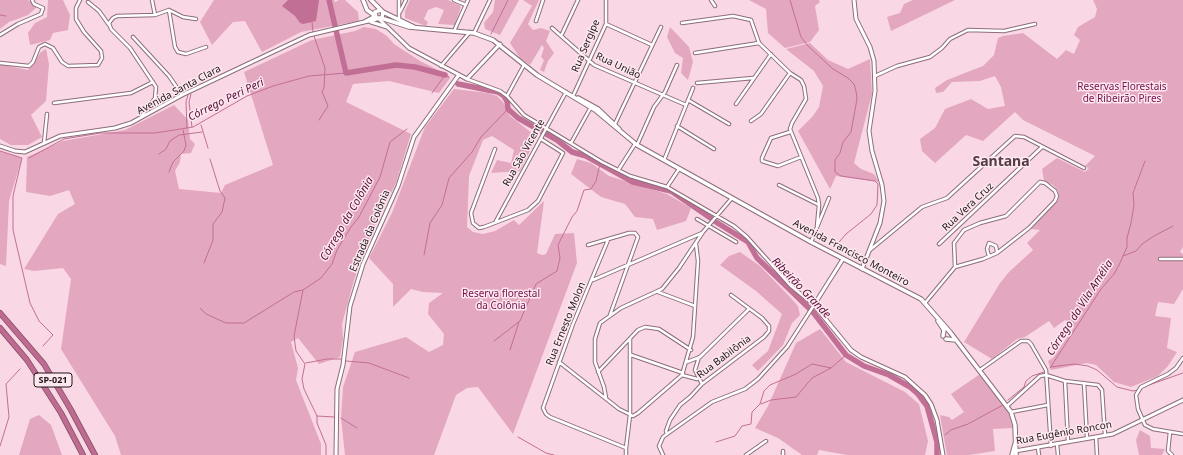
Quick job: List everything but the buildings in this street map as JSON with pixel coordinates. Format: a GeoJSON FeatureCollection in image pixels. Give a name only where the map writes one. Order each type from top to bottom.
{"type":"FeatureCollection","features":[{"type":"Feature","properties":{"kind":"highway","name":"SP-021"},"geometry":{"type":"LineString","coordinates":[[0,313],[44,364],[95,455]]}},
{"type":"Feature","properties":{"kind":"highway","name":"SP-021"},"geometry":{"type":"LineString","coordinates":[[0,328],[27,360],[61,413],[83,455]]}},
{"type":"Feature","properties":{"kind":"main road"},"geometry":{"type":"LineString","coordinates":[[363,0],[367,10],[377,17]]}},
{"type":"Feature","properties":{"kind":"main road"},"geometry":{"type":"LineString","coordinates":[[371,0],[382,11],[417,28]]}},
{"type":"Feature","properties":{"kind":"main road"},"geometry":{"type":"LineString","coordinates":[[377,17],[376,11],[382,11]]}},
{"type":"Feature","properties":{"kind":"main road"},"geometry":{"type":"LineString","coordinates":[[377,17],[384,15],[382,11]]}},
{"type":"Feature","properties":{"kind":"main road","name":"Avenida Francisco Monteiro"},"geometry":{"type":"LineString","coordinates":[[377,17],[399,25],[417,28],[454,32],[472,32],[500,44],[524,65],[591,106],[636,144],[811,242],[899,287],[925,303],[957,340],[1011,412],[1015,425],[1016,443],[1014,453]]}},
{"type":"Feature","properties":{"kind":"main road"},"geometry":{"type":"LineString","coordinates":[[936,315],[944,330],[944,337],[957,340]]}},
{"type":"Feature","properties":{"kind":"street"},"geometry":{"type":"LineString","coordinates":[[0,35],[18,24],[41,14],[43,8],[34,4],[32,0]]}},
{"type":"Feature","properties":{"kind":"street"},"geometry":{"type":"LineString","coordinates":[[0,64],[29,66],[33,62],[38,47],[45,44],[53,48],[62,62],[68,66],[91,66],[99,63],[102,58],[101,51],[84,32],[76,19],[76,8],[80,0]]}},
{"type":"Feature","properties":{"kind":"street"},"geometry":{"type":"LineString","coordinates":[[152,0],[155,15]]}},
{"type":"Feature","properties":{"kind":"street"},"geometry":{"type":"LineString","coordinates":[[399,0],[399,25]]}},
{"type":"Feature","properties":{"kind":"street"},"geometry":{"type":"LineString","coordinates":[[399,13],[406,0]]}},
{"type":"Feature","properties":{"kind":"street"},"geometry":{"type":"LineString","coordinates":[[454,0],[466,5]]}},
{"type":"Feature","properties":{"kind":"street"},"geometry":{"type":"LineString","coordinates":[[454,32],[468,0]]}},
{"type":"Feature","properties":{"kind":"street"},"geometry":{"type":"LineString","coordinates":[[441,66],[472,32],[490,0]]}},
{"type":"Feature","properties":{"kind":"street"},"geometry":{"type":"LineString","coordinates":[[536,21],[543,0]]}},
{"type":"Feature","properties":{"kind":"street"},"geometry":{"type":"LineString","coordinates":[[562,34],[578,0]]}},
{"type":"Feature","properties":{"kind":"street","name":"Rua Sergipe"},"geometry":{"type":"LineString","coordinates":[[573,96],[606,24],[606,0]]}},
{"type":"Feature","properties":{"kind":"street"},"geometry":{"type":"LineString","coordinates":[[711,0],[715,6]]}},
{"type":"Feature","properties":{"kind":"street"},"geometry":{"type":"LineString","coordinates":[[854,0],[856,19],[870,47],[875,76],[874,97],[869,131],[872,151],[882,185],[884,202],[883,211],[862,269]]}},
{"type":"Feature","properties":{"kind":"street"},"geometry":{"type":"LineString","coordinates":[[88,2],[99,11],[109,26],[126,43],[154,82],[156,87],[156,96],[138,121]]}},
{"type":"Feature","properties":{"kind":"street"},"geometry":{"type":"LineString","coordinates":[[169,10],[176,50],[186,54],[206,48]]}},
{"type":"Feature","properties":{"kind":"street"},"geometry":{"type":"LineString","coordinates":[[109,26],[110,20],[117,16],[155,15],[169,10],[184,17],[196,19]]}},
{"type":"Feature","properties":{"kind":"street"},"geometry":{"type":"LineString","coordinates":[[682,23],[740,16],[752,21],[759,43],[790,73],[801,80],[807,95],[804,103],[790,125],[790,132],[818,198],[819,205],[817,227]]}},
{"type":"Feature","properties":{"kind":"street"},"geometry":{"type":"LineString","coordinates":[[377,17],[409,48],[458,76],[493,88],[507,96],[524,115],[545,131],[630,176],[668,187],[734,226],[747,237],[786,280],[813,306],[851,350],[861,357],[905,377],[925,394],[931,404],[937,420],[944,455]]}},
{"type":"Feature","properties":{"kind":"street","name":"Avenida Santa Clara"},"geometry":{"type":"LineString","coordinates":[[0,146],[20,152],[27,151],[63,135],[115,128],[138,121],[182,95],[311,33],[362,23],[377,17]]}},
{"type":"Feature","properties":{"kind":"street","name":"Avenida Santa Clara"},"geometry":{"type":"LineString","coordinates":[[362,23],[377,17]]}},
{"type":"Feature","properties":{"kind":"street"},"geometry":{"type":"LineString","coordinates":[[370,21],[388,28]]}},
{"type":"Feature","properties":{"kind":"street"},"geometry":{"type":"LineString","coordinates":[[606,24],[652,45]]}},
{"type":"Feature","properties":{"kind":"street"},"geometry":{"type":"LineString","coordinates":[[875,76],[897,66],[936,53],[950,39],[968,30],[1004,31],[1035,24]]}},
{"type":"Feature","properties":{"kind":"street"},"geometry":{"type":"LineString","coordinates":[[614,126],[662,27]]}},
{"type":"Feature","properties":{"kind":"street","name":"Rua União"},"geometry":{"type":"LineString","coordinates":[[552,28],[562,34],[589,62],[686,105]]}},
{"type":"Feature","properties":{"kind":"street"},"geometry":{"type":"LineString","coordinates":[[133,37],[169,76],[182,95]]}},
{"type":"Feature","properties":{"kind":"street"},"geometry":{"type":"LineString","coordinates":[[695,53],[759,43]]}},
{"type":"Feature","properties":{"kind":"street"},"geometry":{"type":"LineString","coordinates":[[467,79],[500,44]]}},
{"type":"Feature","properties":{"kind":"street"},"geometry":{"type":"LineString","coordinates":[[736,104],[770,54]]}},
{"type":"Feature","properties":{"kind":"street"},"geometry":{"type":"LineString","coordinates":[[507,96],[524,65]]}},
{"type":"Feature","properties":{"kind":"street"},"geometry":{"type":"LineString","coordinates":[[619,169],[636,144],[654,107],[663,95],[677,65]]}},
{"type":"Feature","properties":{"kind":"street"},"geometry":{"type":"LineString","coordinates":[[751,121],[762,114],[790,73]]}},
{"type":"Feature","properties":{"kind":"street","name":"Estrada da Colônia"},"geometry":{"type":"LineString","coordinates":[[336,455],[337,389],[343,365],[350,306],[363,264],[398,186],[414,137],[458,76]]}},
{"type":"Feature","properties":{"kind":"street"},"geometry":{"type":"LineString","coordinates":[[697,83],[754,78]]}},
{"type":"Feature","properties":{"kind":"street"},"geometry":{"type":"LineString","coordinates":[[54,103],[131,93],[154,82]]}},
{"type":"Feature","properties":{"kind":"street"},"geometry":{"type":"LineString","coordinates":[[664,160],[693,88]]}},
{"type":"Feature","properties":{"kind":"street","name":"Rua São Vicente"},"geometry":{"type":"LineString","coordinates":[[496,222],[566,92]]}},
{"type":"Feature","properties":{"kind":"street"},"geometry":{"type":"LineString","coordinates":[[688,100],[729,124]]}},
{"type":"Feature","properties":{"kind":"street"},"geometry":{"type":"LineString","coordinates":[[570,143],[591,106]]}},
{"type":"Feature","properties":{"kind":"street"},"geometry":{"type":"LineString","coordinates":[[44,143],[47,114]]}},
{"type":"Feature","properties":{"kind":"street"},"geometry":{"type":"LineString","coordinates":[[677,126],[714,149]]}},
{"type":"Feature","properties":{"kind":"street"},"geometry":{"type":"LineString","coordinates":[[790,132],[772,138],[762,160],[778,166],[801,157]]}},
{"type":"Feature","properties":{"kind":"street"},"geometry":{"type":"LineString","coordinates":[[869,250],[922,207],[947,198],[1012,138],[1018,136],[1024,137],[1084,168]]}},
{"type":"Feature","properties":{"kind":"street"},"geometry":{"type":"LineString","coordinates":[[495,149],[471,213],[471,219],[475,226],[479,228],[528,210],[534,205],[541,195],[563,153],[541,139]]}},
{"type":"Feature","properties":{"kind":"street","name":"Rua Vera Cruz"},"geometry":{"type":"LineString","coordinates":[[939,244],[1042,147]]}},
{"type":"Feature","properties":{"kind":"street"},"geometry":{"type":"LineString","coordinates":[[668,187],[679,169]]}},
{"type":"Feature","properties":{"kind":"street"},"geometry":{"type":"LineString","coordinates":[[925,303],[955,267],[997,253],[1029,228],[1055,201],[1057,196],[1054,191],[1045,182],[1040,182],[1006,216],[980,223],[964,230],[954,243],[955,267]]}},
{"type":"Feature","properties":{"kind":"street"},"geometry":{"type":"LineString","coordinates":[[779,185],[819,205]]}},
{"type":"Feature","properties":{"kind":"street"},"geometry":{"type":"LineString","coordinates":[[606,399],[604,387],[595,362],[596,332],[600,323],[610,315],[657,292],[667,283],[696,244],[703,232],[732,198]]}},
{"type":"Feature","properties":{"kind":"street"},"geometry":{"type":"LineString","coordinates":[[811,242],[829,198]]}},
{"type":"Feature","properties":{"kind":"street"},"geometry":{"type":"LineString","coordinates":[[697,219],[736,242]]}},
{"type":"Feature","properties":{"kind":"street"},"geometry":{"type":"LineString","coordinates":[[960,225],[964,230]]}},
{"type":"Feature","properties":{"kind":"street"},"geometry":{"type":"LineString","coordinates":[[592,280],[629,266],[703,232]]}},
{"type":"Feature","properties":{"kind":"street"},"geometry":{"type":"LineString","coordinates":[[588,246],[629,233],[636,234],[638,242],[610,315]]}},
{"type":"Feature","properties":{"kind":"street","name":"Rua Ernesto Molon"},"geometry":{"type":"LineString","coordinates":[[608,240],[573,324],[543,408],[546,414],[626,448]]}},
{"type":"Feature","properties":{"kind":"street"},"geometry":{"type":"LineString","coordinates":[[989,256],[987,249],[990,243],[996,246],[997,253]]}},
{"type":"Feature","properties":{"kind":"street"},"geometry":{"type":"LineString","coordinates":[[559,362],[606,399],[630,415],[635,415],[682,374],[687,362],[691,350],[695,306],[698,261],[696,244]]}},
{"type":"Feature","properties":{"kind":"street"},"geometry":{"type":"LineString","coordinates":[[667,434],[712,402],[752,384],[787,347],[843,259]]}},
{"type":"Feature","properties":{"kind":"street"},"geometry":{"type":"LineString","coordinates":[[1160,259],[1183,259]]}},
{"type":"Feature","properties":{"kind":"street"},"geometry":{"type":"LineString","coordinates":[[657,292],[695,306]]}},
{"type":"Feature","properties":{"kind":"street"},"geometry":{"type":"LineString","coordinates":[[687,362],[700,357],[750,309],[731,295]]}},
{"type":"Feature","properties":{"kind":"street","name":"Rua Babilônia"},"geometry":{"type":"LineString","coordinates":[[662,455],[659,446],[667,434],[666,429],[676,409],[702,384],[768,333],[770,328],[767,323],[750,309]]}},
{"type":"Feature","properties":{"kind":"street"},"geometry":{"type":"LineString","coordinates":[[598,372],[642,328],[655,327],[691,350]]}},
{"type":"Feature","properties":{"kind":"street"},"geometry":{"type":"LineString","coordinates":[[626,455],[630,415],[630,339]]}},
{"type":"Feature","properties":{"kind":"street"},"geometry":{"type":"LineString","coordinates":[[980,370],[1019,342],[1026,341],[1031,344],[1044,363],[1051,446]]}},
{"type":"Feature","properties":{"kind":"street"},"geometry":{"type":"LineString","coordinates":[[631,355],[698,379]]}},
{"type":"Feature","properties":{"kind":"street"},"geometry":{"type":"LineString","coordinates":[[700,357],[695,370],[698,379],[702,384]]}},
{"type":"Feature","properties":{"kind":"street"},"geometry":{"type":"LineString","coordinates":[[1183,358],[1176,368],[1168,374],[1141,387],[1137,392],[1136,398],[1142,420],[1149,427],[1183,434]]}},
{"type":"Feature","properties":{"kind":"street"},"geometry":{"type":"LineString","coordinates":[[1007,406],[1036,378],[1046,375],[1065,381],[1098,384],[1102,388],[1105,435]]}},
{"type":"Feature","properties":{"kind":"street"},"geometry":{"type":"LineString","coordinates":[[1065,381],[1068,442]]}},
{"type":"Feature","properties":{"kind":"street"},"geometry":{"type":"LineString","coordinates":[[1084,383],[1087,438]]}},
{"type":"Feature","properties":{"kind":"street","name":"Rua Eugênio Roncon"},"geometry":{"type":"LineString","coordinates":[[1014,453],[1119,432],[1183,400]]}},
{"type":"Feature","properties":{"kind":"street"},"geometry":{"type":"LineString","coordinates":[[1011,412],[1048,405]]}},
{"type":"Feature","properties":{"kind":"street"},"geometry":{"type":"LineString","coordinates":[[1170,432],[1168,451],[1172,455]]}},
{"type":"Feature","properties":{"kind":"street"},"geometry":{"type":"LineString","coordinates":[[1096,437],[1097,455]]}},
{"type":"Feature","properties":{"kind":"street"},"geometry":{"type":"LineString","coordinates":[[746,455],[766,440]]}},
{"type":"Feature","properties":{"kind":"street"},"geometry":{"type":"LineString","coordinates":[[1057,444],[1058,455]]}},
{"type":"Feature","properties":{"kind":"street"},"geometry":{"type":"LineString","coordinates":[[1038,448],[1039,455]]}},
{"type":"Feature","properties":{"kind":"green space"},"geometry":{"type":"Polygon","coordinates":[[[0,0],[28,0],[37,7],[28,15],[9,22],[0,29],[0,0]]]}},
{"type":"Feature","properties":{"kind":"green space"},"geometry":{"type":"Polygon","coordinates":[[[48,0],[63,0],[70,15],[68,30],[53,33],[50,40],[30,45],[28,33],[35,23],[47,17],[48,0]]]}},
{"type":"Feature","properties":{"kind":"green space"},"geometry":{"type":"Polygon","coordinates":[[[214,0],[334,0],[335,2],[345,0],[358,12],[359,21],[301,32],[262,52],[245,21],[233,22],[212,45],[200,22],[214,0]]]}},
{"type":"Feature","properties":{"kind":"green space"},"geometry":{"type":"Polygon","coordinates":[[[410,0],[448,0],[461,6],[455,25],[438,24],[444,10],[436,7],[428,10],[424,19],[428,22],[426,26],[405,18],[405,11],[410,0]]]}},
{"type":"Feature","properties":{"kind":"green space"},"geometry":{"type":"Polygon","coordinates":[[[495,0],[519,0],[500,35],[485,29],[484,23],[493,12],[495,0]]]}},
{"type":"Feature","properties":{"kind":"green space"},"geometry":{"type":"Polygon","coordinates":[[[523,0],[539,0],[528,24],[533,30],[541,28],[550,31],[546,41],[554,53],[548,61],[544,72],[540,70],[544,60],[541,57],[544,48],[542,45],[530,65],[520,58],[510,43],[532,6],[523,0]]]}},
{"type":"Feature","properties":{"kind":"green space"},"geometry":{"type":"Polygon","coordinates":[[[749,0],[819,0],[820,2],[815,6],[819,30],[810,42],[785,48],[768,33],[766,9],[749,0]]]}},
{"type":"Feature","properties":{"kind":"green space"},"geometry":{"type":"Polygon","coordinates":[[[913,0],[955,0],[891,31],[887,17],[900,13],[904,4],[913,0]]]}},
{"type":"Feature","properties":{"kind":"green space","name":"Reservas Florestais de Ribeirão Pires"},"geometry":{"type":"Polygon","coordinates":[[[1093,0],[1183,0],[1183,247],[1180,252],[1183,254],[1183,289],[1174,304],[1158,302],[1155,316],[1171,318],[1167,348],[1177,352],[1168,366],[1158,376],[1131,387],[1114,382],[1096,365],[1087,363],[1051,370],[1048,361],[1053,358],[1074,327],[1065,320],[1054,328],[1049,321],[1025,337],[1017,339],[992,359],[964,342],[1000,283],[1009,272],[1033,250],[1027,243],[1040,230],[1031,229],[1058,200],[1058,191],[1053,185],[1044,181],[1042,169],[1057,158],[1085,172],[1089,168],[1085,166],[1095,156],[1023,120],[1015,112],[983,141],[966,135],[935,163],[922,151],[920,139],[935,128],[945,109],[971,99],[988,109],[1005,106],[1001,87],[995,76],[980,81],[952,82],[943,92],[936,93],[935,88],[947,80],[983,66],[994,55],[998,38],[1003,36],[1023,33],[1057,59],[1066,50],[1074,54],[1080,40],[1074,35],[1078,27],[1095,17],[1097,9],[1093,0]]]}},
{"type":"Feature","properties":{"kind":"green space"},"geometry":{"type":"Polygon","coordinates":[[[364,27],[376,29],[387,36],[394,44],[420,61],[448,75],[450,78],[439,93],[389,81],[353,84],[346,102],[411,134],[396,183],[373,229],[354,280],[342,324],[343,339],[340,357],[319,364],[298,338],[291,342],[298,368],[296,380],[321,444],[321,455],[121,455],[115,436],[61,349],[71,279],[63,268],[34,271],[24,269],[58,214],[75,204],[69,190],[50,196],[26,192],[27,157],[63,141],[125,130],[174,105],[188,120],[190,139],[195,144],[191,153],[181,154],[180,162],[175,171],[179,189],[221,193],[225,185],[273,165],[244,72],[312,40],[355,31],[364,27]]]}},
{"type":"Feature","properties":{"kind":"green space"},"geometry":{"type":"Polygon","coordinates":[[[670,27],[689,47],[693,62],[688,80],[681,73],[683,58],[675,53],[667,37],[670,27]]]}},
{"type":"Feature","properties":{"kind":"green space"},"geometry":{"type":"Polygon","coordinates":[[[810,43],[828,60],[848,69],[870,59],[872,94],[854,163],[861,169],[874,174],[879,182],[836,176],[830,189],[798,131],[813,116],[819,107],[823,86],[814,71],[786,49],[810,43]]]}},
{"type":"Feature","properties":{"kind":"green space"},"geometry":{"type":"Polygon","coordinates":[[[46,49],[49,64],[46,101],[31,115],[42,137],[28,145],[11,145],[0,139],[0,64],[28,70],[41,52],[46,49]]]}},
{"type":"Feature","properties":{"kind":"green space","name":"Reserva florestal da Colônia"},"geometry":{"type":"Polygon","coordinates":[[[454,89],[488,93],[497,96],[503,102],[510,116],[537,137],[520,171],[491,173],[497,160],[511,163],[514,150],[492,136],[483,140],[469,176],[467,227],[473,232],[483,234],[495,231],[514,220],[519,225],[544,201],[537,253],[542,255],[546,254],[555,234],[574,233],[577,263],[513,434],[478,387],[467,388],[456,395],[434,455],[345,455],[341,418],[343,387],[355,352],[406,337],[429,352],[443,345],[444,334],[428,314],[429,303],[443,293],[423,292],[411,289],[393,307],[393,284],[369,258],[392,213],[425,127],[454,89]]]}},
{"type":"Feature","properties":{"kind":"green space"},"geometry":{"type":"Polygon","coordinates":[[[0,151],[22,158],[9,201],[6,266],[0,264],[0,151]]]}},
{"type":"Feature","properties":{"kind":"green space"},"geometry":{"type":"Polygon","coordinates":[[[577,159],[591,163],[609,176],[667,194],[691,208],[686,221],[657,230],[653,219],[635,217],[625,204],[601,197],[571,174],[577,159]]]}},
{"type":"Feature","properties":{"kind":"green space"},"geometry":{"type":"Polygon","coordinates":[[[740,252],[760,266],[788,295],[798,306],[800,315],[792,323],[783,345],[758,371],[752,365],[768,351],[782,314],[756,291],[720,265],[729,256],[740,252]]]}},
{"type":"Feature","properties":{"kind":"green space"},"geometry":{"type":"Polygon","coordinates":[[[820,329],[846,362],[905,392],[919,404],[928,441],[925,455],[847,455],[819,450],[817,455],[802,455],[778,438],[755,428],[768,406],[796,343],[820,329]]]}},
{"type":"Feature","properties":{"kind":"green space"},"geometry":{"type":"Polygon","coordinates":[[[980,374],[1010,414],[1013,428],[993,429],[995,451],[969,455],[947,455],[940,415],[949,417],[952,420],[964,412],[951,394],[980,374]]]}},
{"type":"Feature","properties":{"kind":"green space"},"geometry":{"type":"Polygon","coordinates":[[[39,415],[51,425],[62,455],[19,455],[30,419],[39,415]]]}},
{"type":"Feature","properties":{"kind":"green space"},"geometry":{"type":"Polygon","coordinates":[[[1140,430],[1150,436],[1151,448],[1165,449],[1162,455],[1139,455],[1136,440],[1140,430]]]}},
{"type":"Feature","properties":{"kind":"shaded area"},"geometry":{"type":"Polygon","coordinates":[[[288,0],[319,0],[316,21],[303,24],[300,23],[295,16],[282,6],[288,0]]]}},
{"type":"Feature","properties":{"kind":"waterway","name":"Ribeirão Grande"},"geometry":{"type":"LineString","coordinates":[[329,0],[346,73],[396,65],[415,67],[445,75]]}},
{"type":"Feature","properties":{"kind":"waterway"},"geometry":{"type":"LineString","coordinates":[[491,34],[508,0]]}},
{"type":"Feature","properties":{"kind":"waterway"},"geometry":{"type":"LineString","coordinates":[[790,0],[801,37],[808,46],[833,69],[848,78],[854,84],[856,91],[857,99],[851,132],[843,142],[840,153],[835,160],[835,172],[841,176],[875,181],[878,184],[877,205],[871,214],[846,234],[834,248]]}},
{"type":"Feature","properties":{"kind":"waterway"},"geometry":{"type":"LineString","coordinates":[[0,15],[6,16]]}},
{"type":"Feature","properties":{"kind":"waterway"},"geometry":{"type":"LineString","coordinates":[[312,22],[313,32]]}},
{"type":"Feature","properties":{"kind":"waterway"},"geometry":{"type":"LineString","coordinates":[[314,36],[325,68],[324,88],[322,92],[328,106],[319,120]]}},
{"type":"Feature","properties":{"kind":"waterway","name":"Córrego Peri Peri"},"geometry":{"type":"LineString","coordinates":[[29,158],[64,139],[100,133],[155,133],[193,127],[247,96],[273,86],[309,76],[346,73]]}},
{"type":"Feature","properties":{"kind":"waterway","name":"Córrego da Colônia"},"geometry":{"type":"LineString","coordinates":[[432,93],[445,75],[449,77]]}},
{"type":"Feature","properties":{"kind":"waterway","name":"Ribeirão Grande"},"geometry":{"type":"LineString","coordinates":[[458,84],[498,92],[504,96],[507,101],[508,109],[518,118],[557,140],[572,152],[586,156],[633,182],[671,191],[712,219]]}},
{"type":"Feature","properties":{"kind":"waterway"},"geometry":{"type":"LineString","coordinates":[[191,94],[189,102],[192,127]]}},
{"type":"Feature","properties":{"kind":"waterway"},"geometry":{"type":"LineString","coordinates":[[187,128],[186,102],[188,95]]}},
{"type":"Feature","properties":{"kind":"waterway"},"geometry":{"type":"LineString","coordinates":[[424,255],[430,223],[442,205],[449,178],[472,152],[481,137],[508,109]]}},
{"type":"Feature","properties":{"kind":"waterway"},"geometry":{"type":"LineString","coordinates":[[201,125],[208,148]]}},
{"type":"Feature","properties":{"kind":"waterway","name":"Córrego da Colônia"},"geometry":{"type":"LineString","coordinates":[[200,308],[206,314],[226,323],[244,323],[294,292],[303,290],[321,278],[332,264],[337,250],[359,217],[380,177],[390,142],[407,129]]}},
{"type":"Feature","properties":{"kind":"waterway","name":"Córrego Peri Peri"},"geometry":{"type":"LineString","coordinates":[[169,172],[173,162],[184,151],[186,145],[183,130]]}},
{"type":"Feature","properties":{"kind":"waterway","name":"Córrego Peri Peri"},"geometry":{"type":"LineString","coordinates":[[159,154],[166,149],[170,141],[179,135],[202,132]]}},
{"type":"Feature","properties":{"kind":"waterway"},"geometry":{"type":"LineString","coordinates":[[0,151],[22,158],[13,196],[13,230],[30,303],[39,321],[53,335],[43,346]]}},
{"type":"Feature","properties":{"kind":"waterway"},"geometry":{"type":"LineString","coordinates":[[204,263],[213,240],[213,224],[222,212],[225,198],[220,191],[210,159]]}},
{"type":"Feature","properties":{"kind":"waterway","name":"Córrego da Vila Amélia"},"geometry":{"type":"LineString","coordinates":[[1050,368],[1101,289],[1114,274],[1119,265],[1127,247],[1127,238],[1134,205],[1133,193],[1145,161]]}},
{"type":"Feature","properties":{"kind":"waterway"},"geometry":{"type":"LineString","coordinates":[[494,341],[520,321],[536,284],[557,271],[560,258],[558,245],[572,217],[577,211],[584,190],[591,189],[596,181],[600,164]]}},
{"type":"Feature","properties":{"kind":"waterway","name":"Ribeirão Grande"},"geometry":{"type":"LineString","coordinates":[[716,222],[748,242],[757,258],[813,312],[846,355],[864,366],[889,375],[910,387],[918,394],[927,406],[937,442],[937,455]]}},
{"type":"Feature","properties":{"kind":"waterway","name":"Córrego da Vila Amélia"},"geometry":{"type":"LineString","coordinates":[[1123,256],[1136,251],[1142,244],[1173,226]]}},
{"type":"Feature","properties":{"kind":"waterway","name":"Córrego da Colônia"},"geometry":{"type":"LineString","coordinates":[[303,290],[294,336],[296,351],[305,364],[302,379],[304,389],[317,416],[317,423],[326,445],[326,455]]}},
{"type":"Feature","properties":{"kind":"waterway"},"geometry":{"type":"LineString","coordinates":[[510,350],[519,322]]}},
{"type":"Feature","properties":{"kind":"waterway"},"geometry":{"type":"LineString","coordinates":[[716,442],[735,436],[742,426],[751,424],[752,412],[760,404],[764,391],[770,385],[796,374],[812,364],[831,368],[846,355]]}},
{"type":"Feature","properties":{"kind":"waterway"},"geometry":{"type":"LineString","coordinates":[[306,363],[327,359],[341,359]]}},
{"type":"Feature","properties":{"kind":"waterway"},"geometry":{"type":"LineString","coordinates":[[346,361],[369,363],[409,378]]}},
{"type":"Feature","properties":{"kind":"waterway"},"geometry":{"type":"LineString","coordinates":[[1051,367],[1074,364],[1088,366],[1097,370],[1117,387],[1133,391],[1138,390]]}},
{"type":"Feature","properties":{"kind":"waterway"},"geometry":{"type":"LineString","coordinates":[[761,404],[771,400],[796,397],[812,378],[831,368]]}},
{"type":"Feature","properties":{"kind":"waterway"},"geometry":{"type":"LineString","coordinates":[[0,446],[9,417],[6,384],[20,369]]}},
{"type":"Feature","properties":{"kind":"waterway"},"geometry":{"type":"LineString","coordinates":[[1008,400],[1024,387],[1026,381],[1032,376],[1044,372]]}},
{"type":"Feature","properties":{"kind":"waterway"},"geometry":{"type":"LineString","coordinates":[[1146,386],[1183,373]]}},
{"type":"Feature","properties":{"kind":"waterway"},"geometry":{"type":"LineString","coordinates":[[945,435],[951,430],[968,424],[1003,405]]}},
{"type":"Feature","properties":{"kind":"waterway"},"geometry":{"type":"LineString","coordinates":[[317,416],[334,417]]}},
{"type":"Feature","properties":{"kind":"waterway"},"geometry":{"type":"LineString","coordinates":[[341,418],[357,428]]}},
{"type":"Feature","properties":{"kind":"waterway"},"geometry":{"type":"LineString","coordinates":[[518,437],[546,453],[554,455]]}},
{"type":"Feature","properties":{"kind":"district","name":"Santana"},"geometry":{"type":"Point","coordinates":[1001,162]}}]}
